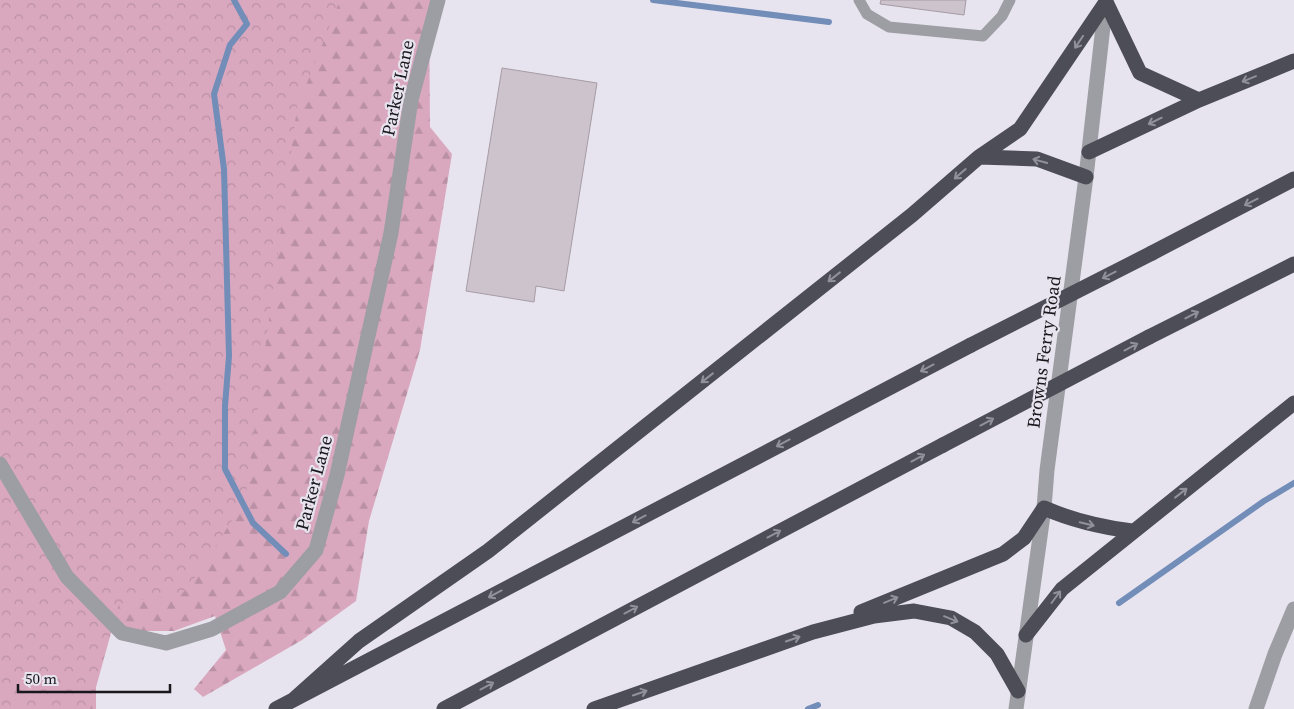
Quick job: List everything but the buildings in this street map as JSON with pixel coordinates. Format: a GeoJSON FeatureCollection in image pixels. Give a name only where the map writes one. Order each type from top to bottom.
{"type":"FeatureCollection","features":[{"type":"Feature","properties":{"kind":"highway"},"geometry":{"type":"LineString","coordinates":[[1106,1],[1140,73],[1199,100]]}},
{"type":"Feature","properties":{"kind":"highway"},"geometry":{"type":"LineString","coordinates":[[293,700],[359,641],[488,551],[912,215],[980,157],[1020,129],[1106,1]]}},
{"type":"Feature","properties":{"kind":"highway"},"geometry":{"type":"LineString","coordinates":[[1089,152],[1199,100],[1294,61]]}},
{"type":"Feature","properties":{"kind":"highway"},"geometry":{"type":"LineString","coordinates":[[980,157],[1037,159],[1086,177]]}},
{"type":"Feature","properties":{"kind":"highway"},"geometry":{"type":"LineString","coordinates":[[276,709],[1294,179]]}},
{"type":"Feature","properties":{"kind":"highway"},"geometry":{"type":"LineString","coordinates":[[444,709],[1149,337],[1294,264]]}},
{"type":"Feature","properties":{"kind":"highway"},"geometry":{"type":"LineString","coordinates":[[1026,635],[1062,589],[1294,403]]}},
{"type":"Feature","properties":{"kind":"highway"},"geometry":{"type":"LineString","coordinates":[[594,709],[813,632],[1003,554],[1024,538],[1044,508],[1072,520],[1104,528],[1132,531]]}},
{"type":"Feature","properties":{"kind":"highway"},"geometry":{"type":"LineString","coordinates":[[813,632],[874,616],[914,611],[951,618],[975,632],[997,654],[1018,691]]}},
{"type":"Feature","properties":{"kind":"street","name":"Parker Lane"},"geometry":{"type":"LineString","coordinates":[[0,464],[67,577],[122,633],[166,643],[212,629],[280,592],[316,550],[337,475],[391,233],[411,100],[438,0]]}},
{"type":"Feature","properties":{"kind":"street","name":"Browns Ferry Road"},"geometry":{"type":"LineString","coordinates":[[1016,709],[1044,508],[1047,470],[1086,177],[1106,1]]}},
{"type":"Feature","properties":{"kind":"street"},"geometry":{"type":"LineString","coordinates":[[1256,709],[1275,654],[1294,609]]}},
{"type":"Feature","properties":{"kind":"lane"},"geometry":{"type":"LineString","coordinates":[[859,0],[867,14],[889,27],[983,36],[1002,16],[1010,0]]}},
{"type":"Feature","properties":{"kind":"green space"},"geometry":{"type":"Polygon","coordinates":[[[0,0],[431,0],[429,8],[430,127],[452,154],[420,350],[369,521],[356,601],[302,640],[203,697],[194,689],[226,650],[215,616],[174,631],[96,631],[96,709],[0,709],[0,0]]]}},
{"type":"Feature","properties":{"kind":"green space"},"geometry":{"type":"Polygon","coordinates":[[[0,0],[340,0],[297,108],[245,501],[185,592],[119,604],[90,709],[0,709],[0,0]]]}},
{"type":"Feature","properties":{"kind":"waterway"},"geometry":{"type":"LineString","coordinates":[[234,0],[247,24],[230,45],[214,94],[224,169],[229,356],[225,406],[225,469],[253,523],[286,554]]}},
{"type":"Feature","properties":{"kind":"waterway"},"geometry":{"type":"LineString","coordinates":[[653,0],[829,22]]}},
{"type":"Feature","properties":{"kind":"waterway"},"geometry":{"type":"LineString","coordinates":[[1119,603],[1264,501],[1294,483]]}},
{"type":"Feature","properties":{"kind":"waterway"},"geometry":{"type":"LineString","coordinates":[[808,709],[818,705]]}}]}
